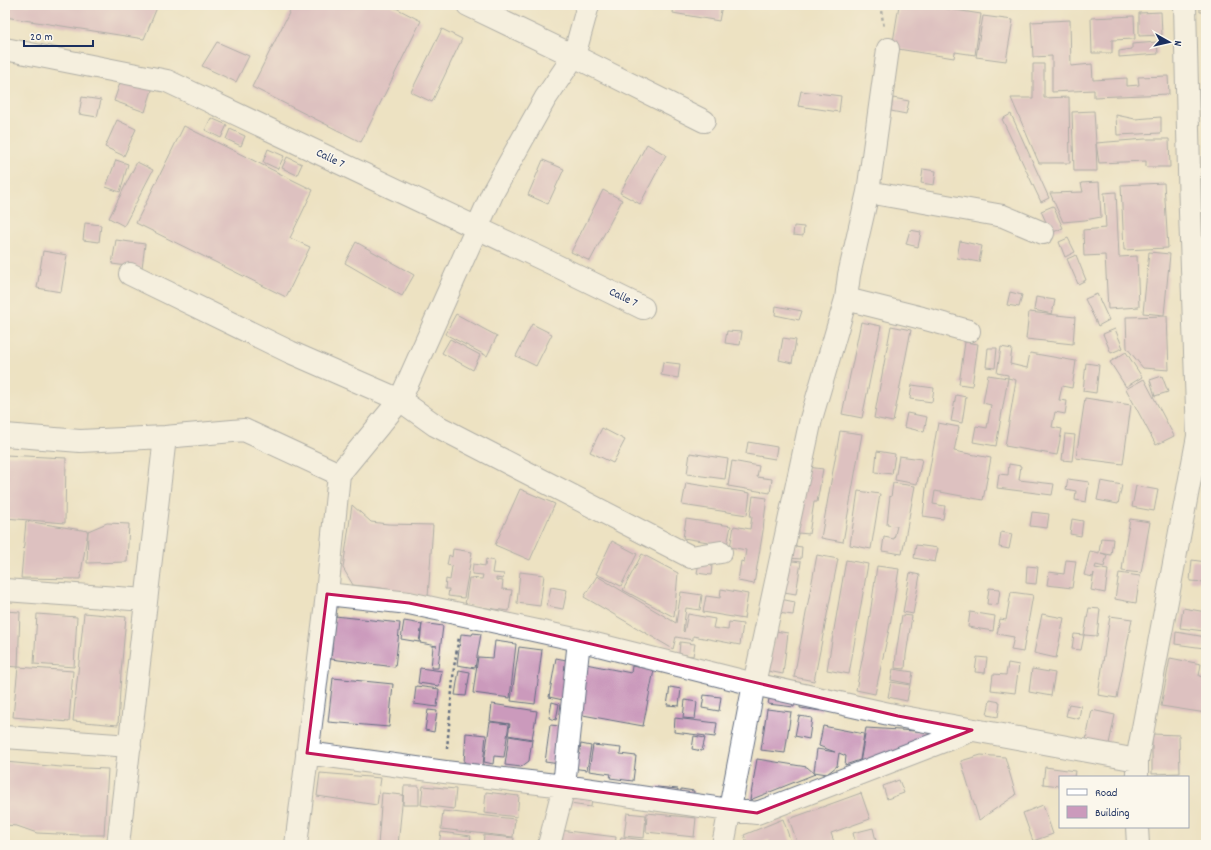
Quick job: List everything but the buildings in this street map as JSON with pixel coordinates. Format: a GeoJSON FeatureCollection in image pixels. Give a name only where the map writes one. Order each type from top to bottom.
{"type":"FeatureCollection","features":[{"type":"Feature","properties":{"kind":"street"},"geometry":{"type":"LineString","coordinates":[[468,5],[704,121]]}},
{"type":"Feature","properties":{"kind":"street"},"geometry":{"type":"LineString","coordinates":[[296,845],[327,594],[339,474],[400,400],[493,192],[545,99],[574,56],[588,5]]}},
{"type":"Feature","properties":{"kind":"street"},"geometry":{"type":"LineString","coordinates":[[327,594],[409,603],[463,614],[579,640],[754,684],[898,716],[972,730],[1137,768],[1198,436],[1198,212],[1185,5]]}},
{"type":"Feature","properties":{"kind":"street","name":"Calle 7"},"geometry":{"type":"LineString","coordinates":[[5,49],[167,81],[643,308]]}},
{"type":"Feature","properties":{"kind":"street"},"geometry":{"type":"LineString","coordinates":[[723,845],[754,684],[811,419],[846,299],[849,275],[868,192],[888,49]]}},
{"type":"Feature","properties":{"kind":"street"},"geometry":{"type":"LineString","coordinates":[[868,192],[1003,216],[1043,233]]}},
{"type":"Feature","properties":{"kind":"street"},"geometry":{"type":"LineString","coordinates":[[130,274],[290,352],[400,400],[435,425],[692,557],[721,552]]}},
{"type":"Feature","properties":{"kind":"street"},"geometry":{"type":"LineString","coordinates":[[846,299],[969,331]]}},
{"type":"Feature","properties":{"kind":"street"},"geometry":{"type":"LineString","coordinates":[[5,435],[80,441],[165,437],[244,430],[339,474]]}},
{"type":"Feature","properties":{"kind":"street"},"geometry":{"type":"LineString","coordinates":[[118,845],[165,437]]}},
{"type":"Feature","properties":{"kind":"street"},"geometry":{"type":"LineString","coordinates":[[5,590],[146,600]]}},
{"type":"Feature","properties":{"kind":"street"},"geometry":{"type":"LineString","coordinates":[[549,845],[564,786],[579,640]]}},
{"type":"Feature","properties":{"kind":"street"},"geometry":{"type":"LineString","coordinates":[[307,753],[445,772],[564,786],[757,813],[972,730]]}},
{"type":"Feature","properties":{"kind":"street"},"geometry":{"type":"LineString","coordinates":[[5,737],[130,746]]}},
{"type":"Feature","properties":{"kind":"path"},"geometry":{"type":"LineString","coordinates":[[445,772],[454,667],[463,614]]}},
{"type":"Feature","properties":{"kind":"highlighted area"},"geometry":{"type":"Polygon","coordinates":[[[327,594],[409,603],[463,614],[898,716],[972,730],[757,813],[307,753],[327,594]]]}}]}
